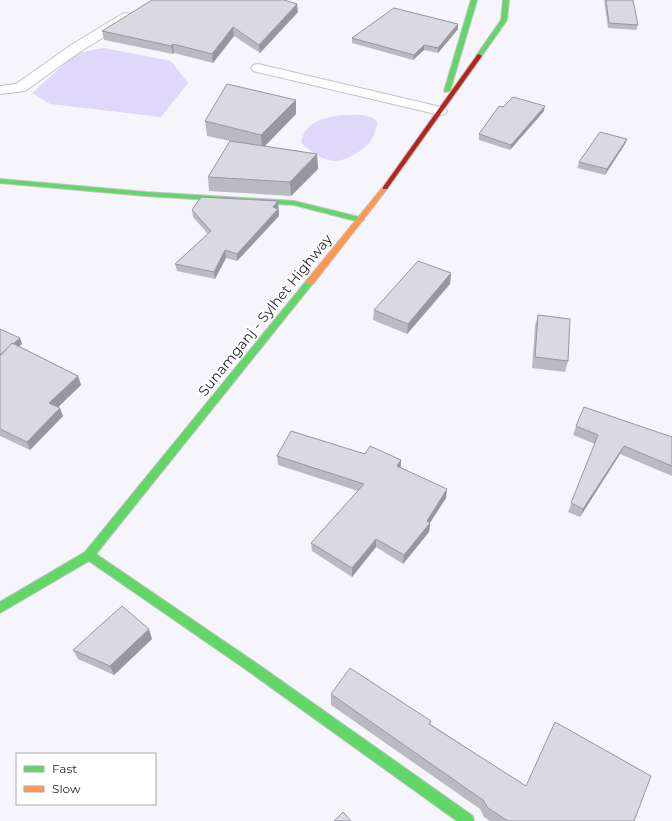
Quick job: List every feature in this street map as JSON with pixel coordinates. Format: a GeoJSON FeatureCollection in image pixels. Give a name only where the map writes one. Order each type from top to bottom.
{"type":"FeatureCollection","features":[{"type":"Feature","properties":{"kind":"main road"},"geometry":{"type":"LineString","coordinates":[[440,111],[474,0]]}},
{"type":"Feature","properties":{"kind":"main road","name":"Sunamganj - Sylhet Highway"},"geometry":{"type":"LineString","coordinates":[[0,608],[88,555],[393,179],[504,20],[506,0]]}},
{"type":"Feature","properties":{"kind":"main road"},"geometry":{"type":"LineString","coordinates":[[0,181],[146,194],[294,203],[360,220]]}},
{"type":"Feature","properties":{"kind":"main road"},"geometry":{"type":"LineString","coordinates":[[88,555],[255,669],[468,821]]}},
{"type":"Feature","properties":{"kind":"street"},"geometry":{"type":"LineString","coordinates":[[0,90],[20,88],[76,48],[139,9]]}},
{"type":"Feature","properties":{"kind":"street"},"geometry":{"type":"LineString","coordinates":[[258,68],[440,111]]}},
{"type":"Feature","properties":{"kind":"shaded area"},"geometry":{"type":"Polygon","coordinates":[[[104,48],[171,61],[188,83],[161,117],[50,104],[32,93],[77,53],[104,48]]]}},
{"type":"Feature","properties":{"kind":"shaded area"},"geometry":{"type":"Polygon","coordinates":[[[343,115],[367,116],[378,123],[371,141],[358,152],[343,160],[333,161],[316,154],[301,142],[307,129],[317,121],[343,115]]]}},
{"type":"Feature","properties":{"kind":"building"},"geometry":{"type":"Polygon","coordinates":[[[152,0],[284,0],[297,4],[259,45],[233,27],[212,54],[173,44],[171,46],[102,31],[152,0]]]}},
{"type":"Feature","properties":{"kind":"building"},"geometry":{"type":"Polygon","coordinates":[[[606,0],[633,0],[638,25],[609,23],[606,0]]]}},
{"type":"Feature","properties":{"kind":"building"},"geometry":{"type":"Polygon","coordinates":[[[394,8],[458,24],[438,48],[424,45],[414,55],[352,38],[394,8]]]}},
{"type":"Feature","properties":{"kind":"building"},"geometry":{"type":"Polygon","coordinates":[[[227,84],[296,100],[261,135],[205,121],[227,84]]]}},
{"type":"Feature","properties":{"kind":"building"},"geometry":{"type":"Polygon","coordinates":[[[513,97],[545,106],[511,145],[479,134],[499,106],[503,107],[513,97]]]}},
{"type":"Feature","properties":{"kind":"building"},"geometry":{"type":"Polygon","coordinates":[[[600,132],[627,139],[607,169],[579,162],[600,132]]]}},
{"type":"Feature","properties":{"kind":"building"},"geometry":{"type":"Polygon","coordinates":[[[230,141],[317,154],[290,182],[208,177],[230,141]]]}},
{"type":"Feature","properties":{"kind":"building"},"geometry":{"type":"Polygon","coordinates":[[[201,197],[278,201],[273,207],[278,209],[237,254],[225,250],[214,272],[175,264],[211,231],[192,210],[201,197]]]}},
{"type":"Feature","properties":{"kind":"building"},"geometry":{"type":"Polygon","coordinates":[[[418,261],[451,273],[408,324],[374,310],[418,261]]]}},
{"type":"Feature","properties":{"kind":"building"},"geometry":{"type":"Polygon","coordinates":[[[538,315],[570,319],[568,361],[535,357],[538,315]]]}},
{"type":"Feature","properties":{"kind":"building"},"geometry":{"type":"Polygon","coordinates":[[[0,329],[20,338],[13,344],[12,343],[0,355],[0,329]]]}},
{"type":"Feature","properties":{"kind":"building"},"geometry":{"type":"Polygon","coordinates":[[[12,343],[78,376],[49,403],[60,408],[27,442],[0,429],[0,356],[12,343]]]}},
{"type":"Feature","properties":{"kind":"building"},"geometry":{"type":"Polygon","coordinates":[[[584,407],[672,437],[672,466],[624,446],[583,509],[571,503],[598,435],[576,426],[584,407]]]}},
{"type":"Feature","properties":{"kind":"building"},"geometry":{"type":"Polygon","coordinates":[[[291,431],[365,454],[370,446],[401,460],[397,466],[447,489],[427,521],[430,523],[404,555],[376,539],[352,568],[311,543],[364,484],[277,456],[291,431]]]}},
{"type":"Feature","properties":{"kind":"building"},"geometry":{"type":"Polygon","coordinates":[[[122,606],[149,629],[110,666],[73,650],[122,606]]]}},
{"type":"Feature","properties":{"kind":"building"},"geometry":{"type":"Polygon","coordinates":[[[350,668],[431,721],[429,724],[526,786],[555,722],[651,776],[634,821],[508,821],[488,808],[483,800],[331,694],[350,668]]]}},
{"type":"Feature","properties":{"kind":"building"},"geometry":{"type":"Polygon","coordinates":[[[343,812],[351,821],[334,821],[343,812]]]}},
{"type":"Feature","properties":{"kind":"traffic: fast"},"geometry":{"type":"LineString","coordinates":[[447,91],[474,0]]}},
{"type":"Feature","properties":{"kind":"traffic: fast"},"geometry":{"type":"LineString","coordinates":[[479,56],[504,20],[506,0]]}},
{"type":"Feature","properties":{"kind":"traffic: fast"},"geometry":{"type":"LineString","coordinates":[[0,181],[146,194],[294,203],[360,220]]}},
{"type":"Feature","properties":{"kind":"traffic: fast"},"geometry":{"type":"LineString","coordinates":[[0,608],[89,555],[310,282]]}},
{"type":"Feature","properties":{"kind":"traffic: fast"},"geometry":{"type":"LineString","coordinates":[[89,555],[255,669],[468,821]]}},
{"type":"Feature","properties":{"kind":"traffic: slow"},"geometry":{"type":"LineString","coordinates":[[310,282],[385,188]]}},
{"type":"Feature","properties":{"kind":"traffic: jam"},"geometry":{"type":"LineString","coordinates":[[385,188],[479,56]]}}]}
